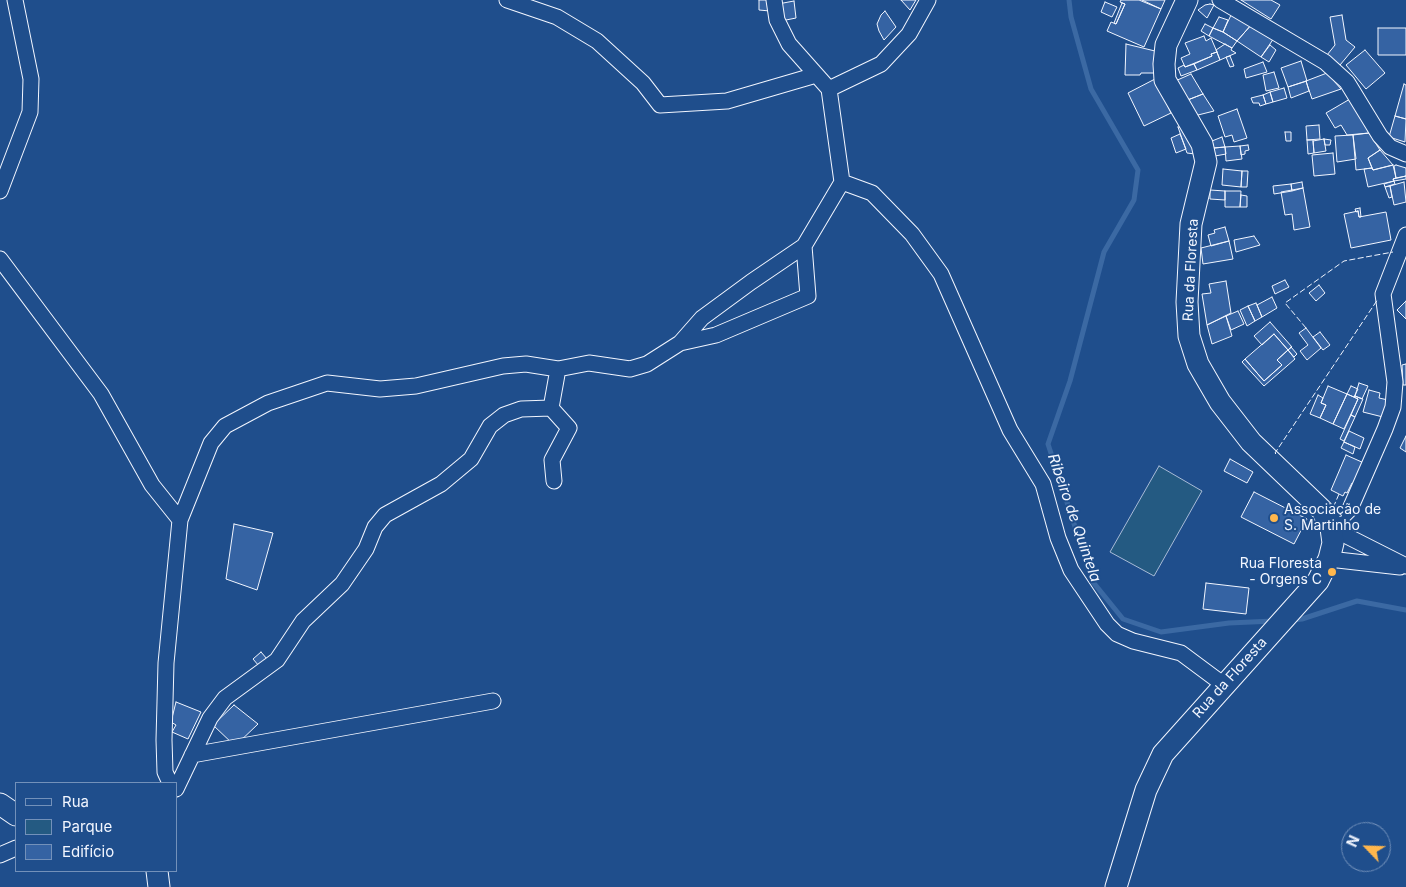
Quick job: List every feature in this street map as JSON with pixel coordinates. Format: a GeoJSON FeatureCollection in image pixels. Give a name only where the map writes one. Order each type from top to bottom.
{"type":"FeatureCollection","features":[{"type":"Feature","properties":{"kind":"street"},"geometry":{"type":"LineString","coordinates":[[0,190],[30,112],[30,79],[15,0]]}},
{"type":"Feature","properties":{"kind":"street"},"geometry":{"type":"LineString","coordinates":[[507,0],[557,17],[597,41],[643,83],[660,105],[727,101],[816,75]]}},
{"type":"Feature","properties":{"kind":"street"},"geometry":{"type":"LineString","coordinates":[[169,782],[164,772],[166,673],[180,520],[210,443],[225,426],[268,403],[327,384],[380,389],[416,386],[503,366],[526,364],[558,370],[589,363],[630,369],[647,364],[680,343],[702,318],[804,246],[842,182],[829,89],[789,44],[777,20],[774,0]]}},
{"type":"Feature","properties":{"kind":"street"},"geometry":{"type":"LineString","coordinates":[[829,89],[881,64],[909,34],[928,0]]}},
{"type":"Feature","properties":{"kind":"street","name":"Rua da Floresta"},"geometry":{"type":"LineString","coordinates":[[1116,887],[1146,790],[1163,754],[1318,581],[1329,559],[1333,543],[1331,528],[1322,510],[1251,442],[1220,402],[1198,364],[1189,336],[1187,302],[1191,224],[1206,162],[1202,144],[1165,80],[1164,64],[1166,45],[1187,0]]}},
{"type":"Feature","properties":{"kind":"street"},"geometry":{"type":"LineString","coordinates":[[1220,0],[1325,62],[1346,82],[1380,136],[1390,147],[1406,154]]}},
{"type":"Feature","properties":{"kind":"street"},"geometry":{"type":"LineString","coordinates":[[842,182],[872,193],[912,234],[941,274],[1010,430],[1043,484],[1058,538],[1071,570],[1107,624],[1117,634],[1133,641],[1181,653],[1224,685]]}},
{"type":"Feature","properties":{"kind":"street"},"geometry":{"type":"LineString","coordinates":[[680,343],[716,335],[808,296],[804,246]]}},
{"type":"Feature","properties":{"kind":"street"},"geometry":{"type":"LineString","coordinates":[[1404,247],[1383,294],[1395,382],[1392,407],[1385,429],[1350,509],[1331,528],[1406,566]]}},
{"type":"Feature","properties":{"kind":"street"},"geometry":{"type":"LineString","coordinates":[[0,259],[102,394],[152,485],[180,520]]}},
{"type":"Feature","properties":{"kind":"street"},"geometry":{"type":"LineString","coordinates":[[551,408],[558,370]]}},
{"type":"Feature","properties":{"kind":"street"},"geometry":{"type":"LineString","coordinates":[[178,785],[210,718],[225,698],[277,660],[303,621],[342,584],[366,549],[376,527],[385,515],[441,484],[471,459],[490,426],[504,415],[521,409],[551,408],[569,428],[552,460],[554,481]]}},
{"type":"Feature","properties":{"kind":"street"},"geometry":{"type":"LineString","coordinates":[[1329,559],[1406,566]]}},
{"type":"Feature","properties":{"kind":"street"},"geometry":{"type":"LineString","coordinates":[[192,755],[493,701]]}},
{"type":"Feature","properties":{"kind":"street"},"geometry":{"type":"LineString","coordinates":[[0,804],[15,814]]}},
{"type":"Feature","properties":{"kind":"street"},"geometry":{"type":"LineString","coordinates":[[0,855],[15,848]]}},
{"type":"Feature","properties":{"kind":"street"},"geometry":{"type":"LineString","coordinates":[[157,872],[159,887]]}},
{"type":"Feature","properties":{"kind":"green space"},"geometry":{"type":"Polygon","coordinates":[[[1159,466],[1202,491],[1154,576],[1110,552],[1159,466]]]}},
{"type":"Feature","properties":{"kind":"building"},"geometry":{"type":"Polygon","coordinates":[[[759,0],[769,0],[770,11],[759,10],[759,0]]]}},
{"type":"Feature","properties":{"kind":"building"},"geometry":{"type":"Polygon","coordinates":[[[901,0],[916,0],[910,10],[901,0]]]}},
{"type":"Feature","properties":{"kind":"building"},"geometry":{"type":"Polygon","coordinates":[[[1121,0],[1139,0],[1161,9],[1144,47],[1107,31],[1111,22],[1116,24],[1125,4],[1120,2],[1121,0]]]}},
{"type":"Feature","properties":{"kind":"building"},"geometry":{"type":"Polygon","coordinates":[[[1142,0],[1165,0],[1161,9],[1142,0]]]}},
{"type":"Feature","properties":{"kind":"building"},"geometry":{"type":"Polygon","coordinates":[[[1241,0],[1271,0],[1280,5],[1271,19],[1241,0]]]}},
{"type":"Feature","properties":{"kind":"building"},"geometry":{"type":"Polygon","coordinates":[[[794,1],[796,18],[781,21],[778,4],[794,1]]]}},
{"type":"Feature","properties":{"kind":"building"},"geometry":{"type":"Polygon","coordinates":[[[1105,2],[1117,7],[1112,17],[1101,12],[1105,2]]]}},
{"type":"Feature","properties":{"kind":"building"},"geometry":{"type":"Polygon","coordinates":[[[1122,3],[1125,4],[1116,24],[1114,23],[1122,3]]]}},
{"type":"Feature","properties":{"kind":"building"},"geometry":{"type":"Polygon","coordinates":[[[1210,4],[1214,5],[1207,18],[1198,10],[1210,4]]]}},
{"type":"Feature","properties":{"kind":"building"},"geometry":{"type":"Polygon","coordinates":[[[885,11],[896,27],[884,40],[877,24],[885,11]]]}},
{"type":"Feature","properties":{"kind":"building"},"geometry":{"type":"Polygon","coordinates":[[[1232,13],[1252,24],[1237,41],[1223,32],[1232,13]]]}},
{"type":"Feature","properties":{"kind":"building"},"geometry":{"type":"Polygon","coordinates":[[[1342,15],[1346,40],[1355,47],[1340,65],[1327,55],[1335,45],[1330,17],[1342,15]]]}},
{"type":"Feature","properties":{"kind":"building"},"geometry":{"type":"Polygon","coordinates":[[[1219,17],[1228,20],[1223,32],[1213,28],[1219,17]]]}},
{"type":"Feature","properties":{"kind":"building"},"geometry":{"type":"Polygon","coordinates":[[[1205,24],[1213,28],[1209,36],[1201,31],[1205,24]]]}},
{"type":"Feature","properties":{"kind":"building"},"geometry":{"type":"Polygon","coordinates":[[[1252,24],[1274,38],[1261,57],[1237,41],[1252,24]]]}},
{"type":"Feature","properties":{"kind":"building"},"geometry":{"type":"Polygon","coordinates":[[[1213,28],[1237,41],[1232,48],[1209,36],[1213,28]]]}},
{"type":"Feature","properties":{"kind":"building"},"geometry":{"type":"Polygon","coordinates":[[[1378,28],[1406,28],[1406,55],[1378,55],[1378,28]]]}},
{"type":"Feature","properties":{"kind":"building"},"geometry":{"type":"Polygon","coordinates":[[[1204,36],[1206,41],[1211,38],[1217,52],[1185,67],[1181,58],[1190,54],[1185,43],[1204,36]]]}},
{"type":"Feature","properties":{"kind":"building"},"geometry":{"type":"Polygon","coordinates":[[[1126,44],[1155,51],[1155,73],[1125,75],[1126,44]]]}},
{"type":"Feature","properties":{"kind":"building"},"geometry":{"type":"Polygon","coordinates":[[[1225,44],[1236,53],[1220,60],[1216,50],[1225,44]]]}},
{"type":"Feature","properties":{"kind":"building"},"geometry":{"type":"Polygon","coordinates":[[[1270,45],[1276,50],[1269,62],[1261,57],[1270,45]]]}},
{"type":"Feature","properties":{"kind":"building"},"geometry":{"type":"Polygon","coordinates":[[[1365,50],[1385,73],[1366,89],[1346,65],[1365,50]]]}},
{"type":"Feature","properties":{"kind":"building"},"geometry":{"type":"Polygon","coordinates":[[[1217,52],[1220,60],[1197,70],[1194,64],[1217,52]]]}},
{"type":"Feature","properties":{"kind":"building"},"geometry":{"type":"Polygon","coordinates":[[[1230,56],[1234,66],[1230,67],[1226,57],[1230,56]]]}},
{"type":"Feature","properties":{"kind":"building"},"geometry":{"type":"Polygon","coordinates":[[[1301,61],[1307,81],[1288,87],[1281,68],[1301,61]]]}},
{"type":"Feature","properties":{"kind":"building"},"geometry":{"type":"Polygon","coordinates":[[[1263,62],[1267,72],[1246,78],[1244,69],[1263,62]]]}},
{"type":"Feature","properties":{"kind":"building"},"geometry":{"type":"Polygon","coordinates":[[[1194,64],[1197,70],[1181,76],[1178,68],[1194,64]]]}},
{"type":"Feature","properties":{"kind":"building"},"geometry":{"type":"Polygon","coordinates":[[[1274,72],[1279,88],[1266,91],[1263,75],[1274,72]]]}},
{"type":"Feature","properties":{"kind":"building"},"geometry":{"type":"Polygon","coordinates":[[[1327,73],[1341,89],[1312,99],[1306,81],[1327,73]]]}},
{"type":"Feature","properties":{"kind":"building"},"geometry":{"type":"Polygon","coordinates":[[[1191,74],[1203,94],[1185,101],[1173,82],[1191,74]]]}},
{"type":"Feature","properties":{"kind":"building"},"geometry":{"type":"Polygon","coordinates":[[[1155,79],[1171,113],[1144,126],[1128,93],[1155,79]]]}},
{"type":"Feature","properties":{"kind":"building"},"geometry":{"type":"Polygon","coordinates":[[[1306,81],[1309,91],[1291,98],[1288,87],[1306,81]]]}},
{"type":"Feature","properties":{"kind":"building"},"geometry":{"type":"Polygon","coordinates":[[[1404,84],[1406,85],[1406,119],[1395,116],[1404,84]]]}},
{"type":"Feature","properties":{"kind":"building"},"geometry":{"type":"Polygon","coordinates":[[[1284,88],[1287,98],[1273,102],[1270,92],[1284,88]]]}},
{"type":"Feature","properties":{"kind":"building"},"geometry":{"type":"Polygon","coordinates":[[[1270,92],[1273,102],[1266,104],[1263,95],[1270,92]]]}},
{"type":"Feature","properties":{"kind":"building"},"geometry":{"type":"Polygon","coordinates":[[[1203,94],[1214,111],[1194,116],[1185,101],[1203,94]]]}},
{"type":"Feature","properties":{"kind":"building"},"geometry":{"type":"Polygon","coordinates":[[[1263,95],[1266,104],[1260,106],[1259,103],[1253,103],[1251,98],[1263,95]]]}},
{"type":"Feature","properties":{"kind":"building"},"geometry":{"type":"Polygon","coordinates":[[[1350,99],[1369,133],[1347,135],[1341,125],[1335,128],[1326,113],[1350,99]]]}},
{"type":"Feature","properties":{"kind":"building"},"geometry":{"type":"Polygon","coordinates":[[[1237,109],[1247,138],[1234,142],[1232,135],[1225,137],[1218,116],[1237,109]]]}},
{"type":"Feature","properties":{"kind":"building"},"geometry":{"type":"Polygon","coordinates":[[[1395,116],[1406,119],[1405,142],[1389,137],[1395,116]]]}},
{"type":"Feature","properties":{"kind":"building"},"geometry":{"type":"Polygon","coordinates":[[[1319,125],[1320,139],[1307,140],[1306,126],[1319,125]]]}},
{"type":"Feature","properties":{"kind":"building"},"geometry":{"type":"Polygon","coordinates":[[[1178,127],[1185,127],[1195,154],[1187,153],[1178,127]]]}},
{"type":"Feature","properties":{"kind":"building"},"geometry":{"type":"Polygon","coordinates":[[[1285,132],[1291,132],[1291,141],[1286,141],[1285,132]]]}},
{"type":"Feature","properties":{"kind":"building"},"geometry":{"type":"Polygon","coordinates":[[[1369,133],[1380,150],[1368,158],[1372,168],[1356,170],[1353,135],[1369,133]]]}},
{"type":"Feature","properties":{"kind":"building"},"geometry":{"type":"Polygon","coordinates":[[[1180,134],[1186,149],[1176,153],[1171,138],[1180,134]]]}},
{"type":"Feature","properties":{"kind":"building"},"geometry":{"type":"Polygon","coordinates":[[[1353,135],[1356,159],[1337,162],[1335,136],[1353,135]]]}},
{"type":"Feature","properties":{"kind":"building"},"geometry":{"type":"Polygon","coordinates":[[[1222,137],[1225,147],[1214,148],[1212,141],[1222,137]]]}},
{"type":"Feature","properties":{"kind":"building"},"geometry":{"type":"Polygon","coordinates":[[[1324,139],[1331,140],[1330,145],[1325,145],[1324,139]]]}},
{"type":"Feature","properties":{"kind":"building"},"geometry":{"type":"Polygon","coordinates":[[[1324,139],[1326,151],[1314,153],[1313,141],[1324,139]]]}},
{"type":"Feature","properties":{"kind":"building"},"geometry":{"type":"Polygon","coordinates":[[[1307,140],[1313,140],[1314,153],[1308,154],[1307,140]]]}},
{"type":"Feature","properties":{"kind":"building"},"geometry":{"type":"Polygon","coordinates":[[[1248,145],[1249,150],[1241,155],[1240,146],[1248,145]]]}},
{"type":"Feature","properties":{"kind":"building"},"geometry":{"type":"Polygon","coordinates":[[[1240,146],[1242,159],[1226,161],[1225,147],[1240,146]]]}},
{"type":"Feature","properties":{"kind":"building"},"geometry":{"type":"Polygon","coordinates":[[[1225,147],[1226,154],[1215,156],[1214,148],[1225,147]]]}},
{"type":"Feature","properties":{"kind":"building"},"geometry":{"type":"Polygon","coordinates":[[[1380,150],[1393,165],[1373,170],[1368,158],[1380,150]]]}},
{"type":"Feature","properties":{"kind":"building"},"geometry":{"type":"Polygon","coordinates":[[[1333,153],[1335,174],[1314,176],[1312,155],[1333,153]]]}},
{"type":"Feature","properties":{"kind":"building"},"geometry":{"type":"Polygon","coordinates":[[[1393,165],[1396,178],[1393,179],[1394,181],[1368,187],[1364,169],[1372,168],[1373,170],[1393,165]]]}},
{"type":"Feature","properties":{"kind":"building"},"geometry":{"type":"Polygon","coordinates":[[[1394,166],[1406,168],[1406,176],[1396,178],[1394,166]]]}},
{"type":"Feature","properties":{"kind":"building"},"geometry":{"type":"Polygon","coordinates":[[[1223,169],[1242,171],[1241,187],[1222,185],[1223,169]]]}},
{"type":"Feature","properties":{"kind":"building"},"geometry":{"type":"Polygon","coordinates":[[[1242,171],[1248,171],[1247,187],[1241,187],[1242,171]]]}},
{"type":"Feature","properties":{"kind":"building"},"geometry":{"type":"Polygon","coordinates":[[[1406,176],[1406,179],[1394,181],[1393,179],[1406,176]]]}},
{"type":"Feature","properties":{"kind":"building"},"geometry":{"type":"Polygon","coordinates":[[[1394,181],[1395,184],[1385,187],[1384,184],[1394,181]]]}},
{"type":"Feature","properties":{"kind":"building"},"geometry":{"type":"Polygon","coordinates":[[[1302,182],[1303,188],[1292,191],[1291,184],[1302,182]]]}},
{"type":"Feature","properties":{"kind":"building"},"geometry":{"type":"Polygon","coordinates":[[[1404,182],[1406,202],[1394,205],[1390,186],[1404,182]]]}},
{"type":"Feature","properties":{"kind":"building"},"geometry":{"type":"Polygon","coordinates":[[[1291,184],[1292,191],[1274,194],[1273,186],[1291,184]]]}},
{"type":"Feature","properties":{"kind":"building"},"geometry":{"type":"Polygon","coordinates":[[[1390,186],[1392,197],[1389,198],[1385,187],[1390,186]]]}},
{"type":"Feature","properties":{"kind":"building"},"geometry":{"type":"Polygon","coordinates":[[[1303,188],[1310,227],[1294,230],[1292,214],[1285,215],[1281,192],[1303,188]]]}},
{"type":"Feature","properties":{"kind":"building"},"geometry":{"type":"Polygon","coordinates":[[[1210,190],[1225,191],[1225,200],[1210,199],[1210,190]]]}},
{"type":"Feature","properties":{"kind":"building"},"geometry":{"type":"Polygon","coordinates":[[[1225,191],[1241,191],[1240,207],[1225,207],[1225,191]]]}},
{"type":"Feature","properties":{"kind":"building"},"geometry":{"type":"Polygon","coordinates":[[[1241,195],[1247,196],[1247,207],[1240,207],[1241,195]]]}},
{"type":"Feature","properties":{"kind":"building"},"geometry":{"type":"Polygon","coordinates":[[[1360,208],[1361,217],[1359,217],[1358,211],[1356,212],[1355,209],[1360,208]]]}},
{"type":"Feature","properties":{"kind":"building"},"geometry":{"type":"Polygon","coordinates":[[[1358,211],[1359,217],[1386,212],[1391,240],[1351,248],[1344,214],[1358,211]]]}},
{"type":"Feature","properties":{"kind":"building"},"geometry":{"type":"Polygon","coordinates":[[[1225,227],[1229,241],[1211,246],[1208,235],[1215,233],[1214,230],[1225,227]]]}},
{"type":"Feature","properties":{"kind":"building"},"geometry":{"type":"Polygon","coordinates":[[[1254,236],[1260,245],[1236,252],[1234,240],[1254,236]]]}},
{"type":"Feature","properties":{"kind":"building"},"geometry":{"type":"Polygon","coordinates":[[[1229,241],[1233,259],[1203,264],[1201,248],[1229,241]]]}},
{"type":"Feature","properties":{"kind":"building"},"geometry":{"type":"Polygon","coordinates":[[[1285,280],[1289,287],[1275,294],[1272,286],[1285,280]]]}},
{"type":"Feature","properties":{"kind":"building"},"geometry":{"type":"Polygon","coordinates":[[[1226,281],[1231,313],[1207,325],[1202,294],[1211,293],[1209,284],[1226,281]]]}},
{"type":"Feature","properties":{"kind":"building"},"geometry":{"type":"Polygon","coordinates":[[[1319,285],[1325,293],[1316,301],[1309,293],[1319,285]]]}},
{"type":"Feature","properties":{"kind":"building"},"geometry":{"type":"Polygon","coordinates":[[[1272,297],[1277,308],[1262,317],[1257,305],[1272,297]]]}},
{"type":"Feature","properties":{"kind":"building"},"geometry":{"type":"Polygon","coordinates":[[[1406,301],[1406,319],[1397,310],[1406,301]]]}},
{"type":"Feature","properties":{"kind":"building"},"geometry":{"type":"Polygon","coordinates":[[[1256,303],[1262,317],[1255,321],[1248,306],[1256,303]]]}},
{"type":"Feature","properties":{"kind":"building"},"geometry":{"type":"Polygon","coordinates":[[[1248,306],[1255,321],[1247,326],[1240,310],[1248,306]]]}},
{"type":"Feature","properties":{"kind":"building"},"geometry":{"type":"Polygon","coordinates":[[[1238,311],[1244,324],[1231,330],[1226,316],[1238,311]]]}},
{"type":"Feature","properties":{"kind":"building"},"geometry":{"type":"Polygon","coordinates":[[[1226,316],[1232,336],[1212,344],[1207,325],[1226,316]]]}},
{"type":"Feature","properties":{"kind":"building"},"geometry":{"type":"Polygon","coordinates":[[[1270,322],[1292,347],[1288,350],[1274,334],[1262,345],[1254,336],[1270,322]]]}},
{"type":"Feature","properties":{"kind":"building"},"geometry":{"type":"Polygon","coordinates":[[[1306,328],[1321,348],[1307,360],[1300,351],[1308,345],[1299,333],[1306,328]]]}},
{"type":"Feature","properties":{"kind":"building"},"geometry":{"type":"Polygon","coordinates":[[[1320,332],[1330,345],[1323,350],[1313,337],[1320,332]]]}},
{"type":"Feature","properties":{"kind":"building"},"geometry":{"type":"Polygon","coordinates":[[[1274,334],[1288,350],[1277,360],[1282,365],[1264,381],[1245,359],[1274,334]]]}},
{"type":"Feature","properties":{"kind":"building"},"geometry":{"type":"Polygon","coordinates":[[[1291,347],[1297,354],[1294,357],[1288,350],[1291,347]]]}},
{"type":"Feature","properties":{"kind":"building"},"geometry":{"type":"Polygon","coordinates":[[[1288,350],[1295,359],[1264,386],[1242,362],[1245,359],[1264,381],[1282,365],[1277,360],[1288,350]]]}},
{"type":"Feature","properties":{"kind":"building"},"geometry":{"type":"Polygon","coordinates":[[[1406,364],[1406,385],[1403,385],[1402,365],[1406,364]]]}},
{"type":"Feature","properties":{"kind":"building"},"geometry":{"type":"Polygon","coordinates":[[[1359,383],[1368,386],[1362,399],[1355,396],[1359,383]]]}},
{"type":"Feature","properties":{"kind":"building"},"geometry":{"type":"Polygon","coordinates":[[[1328,386],[1347,394],[1333,424],[1320,418],[1326,405],[1321,403],[1328,386]]]}},
{"type":"Feature","properties":{"kind":"building"},"geometry":{"type":"Polygon","coordinates":[[[1351,386],[1358,389],[1354,397],[1347,394],[1351,386]]]}},
{"type":"Feature","properties":{"kind":"building"},"geometry":{"type":"Polygon","coordinates":[[[1369,390],[1380,393],[1379,398],[1388,400],[1383,417],[1363,412],[1369,390]]]}},
{"type":"Feature","properties":{"kind":"building"},"geometry":{"type":"Polygon","coordinates":[[[1347,394],[1358,399],[1344,429],[1333,424],[1347,394]]]}},
{"type":"Feature","properties":{"kind":"building"},"geometry":{"type":"Polygon","coordinates":[[[1318,395],[1323,398],[1321,403],[1326,405],[1320,418],[1310,414],[1318,395]]]}},
{"type":"Feature","properties":{"kind":"building"},"geometry":{"type":"Polygon","coordinates":[[[1355,396],[1363,399],[1355,417],[1351,415],[1358,399],[1355,396]]]}},
{"type":"Feature","properties":{"kind":"building"},"geometry":{"type":"Polygon","coordinates":[[[1351,415],[1355,417],[1344,441],[1340,439],[1351,415]]]}},
{"type":"Feature","properties":{"kind":"building"},"geometry":{"type":"Polygon","coordinates":[[[1349,431],[1364,438],[1360,449],[1344,442],[1349,431]]]}},
{"type":"Feature","properties":{"kind":"building"},"geometry":{"type":"Polygon","coordinates":[[[1406,436],[1406,452],[1400,448],[1406,436]]]}},
{"type":"Feature","properties":{"kind":"building"},"geometry":{"type":"Polygon","coordinates":[[[1344,442],[1355,447],[1353,454],[1341,448],[1344,442]]]}},
{"type":"Feature","properties":{"kind":"building"},"geometry":{"type":"Polygon","coordinates":[[[1346,455],[1364,463],[1354,484],[1352,483],[1347,493],[1345,492],[1343,496],[1331,490],[1346,455]]]}},
{"type":"Feature","properties":{"kind":"building"},"geometry":{"type":"Polygon","coordinates":[[[1230,459],[1253,472],[1247,483],[1224,471],[1230,459]]]}},
{"type":"Feature","properties":{"kind":"building","name":"Associação de S. Martinho"},"geometry":{"type":"Polygon","coordinates":[[[1254,492],[1307,519],[1294,544],[1241,517],[1254,492]]]}},
{"type":"Feature","properties":{"kind":"building"},"geometry":{"type":"Polygon","coordinates":[[[234,524],[273,533],[257,590],[226,579],[234,524]]]}},
{"type":"Feature","properties":{"kind":"building"},"geometry":{"type":"Polygon","coordinates":[[[1206,583],[1249,588],[1246,614],[1203,609],[1206,583]]]}},
{"type":"Feature","properties":{"kind":"building"},"geometry":{"type":"Polygon","coordinates":[[[261,652],[267,659],[259,666],[253,659],[261,652]]]}},
{"type":"Feature","properties":{"kind":"building"},"geometry":{"type":"Polygon","coordinates":[[[176,702],[201,712],[188,739],[172,732],[176,725],[171,722],[176,702]]]}},
{"type":"Feature","properties":{"kind":"building"},"geometry":{"type":"Polygon","coordinates":[[[234,705],[258,724],[235,746],[213,725],[234,705]]]}},
{"type":"Feature","properties":{"kind":"waterway","name":"Ribeiro de Quintela"},"geometry":{"type":"LineString","coordinates":[[1069,0],[1071,17],[1091,89],[1138,170],[1134,200],[1104,252],[1070,381],[1048,444],[1093,582],[1123,619],[1161,632],[1229,623],[1274,621]]}},
{"type":"Feature","properties":{"kind":"waterway","name":"Ribeiro de Quintela"},"geometry":{"type":"LineString","coordinates":[[1292,620],[1302,619],[1357,601],[1406,610]]}},
{"type":"Feature","properties":{"kind":"fence"},"geometry":{"type":"LineString","coordinates":[[1306,328],[1285,303],[1344,261],[1393,252]]}},
{"type":"Feature","properties":{"kind":"fence"},"geometry":{"type":"LineString","coordinates":[[1276,454],[1378,299]]}},
{"type":"Feature","properties":{"kind":"fence"},"geometry":{"type":"LineString","coordinates":[[1328,502],[1333,508],[1339,494]]}},
{"type":"Feature","properties":{"kind":"place","name":"Associação de S. Martinho"},"geometry":{"type":"Point","coordinates":[1274,518]}},
{"type":"Feature","properties":{"kind":"place","name":"Rua Floresta - Orgens C"},"geometry":{"type":"Point","coordinates":[1332,572]}}]}
